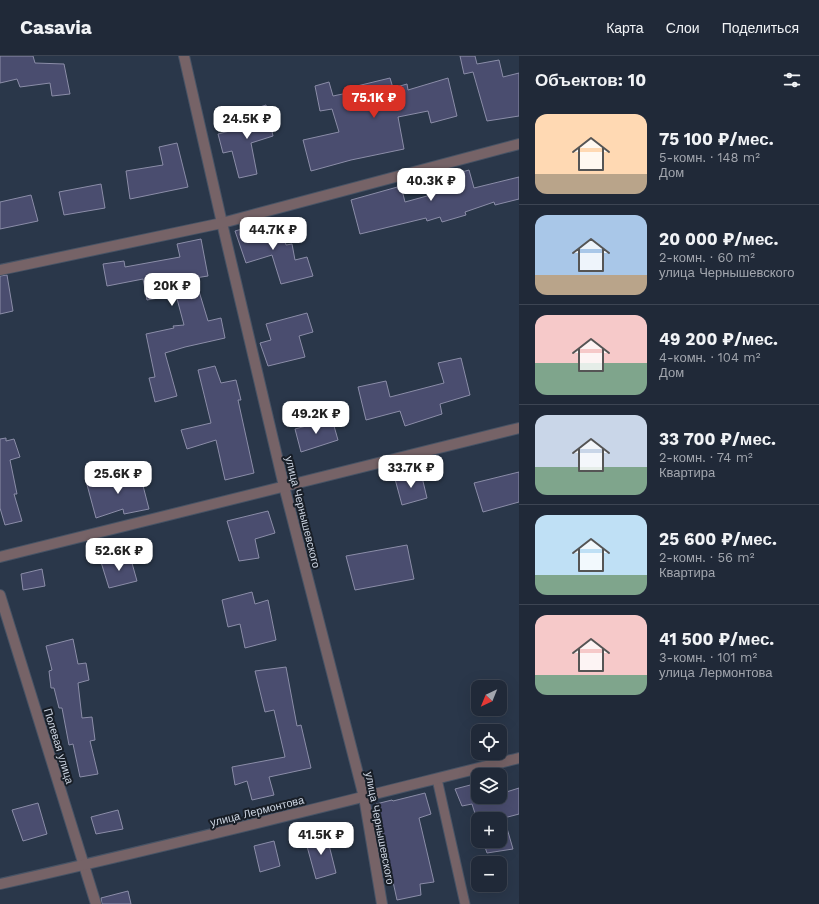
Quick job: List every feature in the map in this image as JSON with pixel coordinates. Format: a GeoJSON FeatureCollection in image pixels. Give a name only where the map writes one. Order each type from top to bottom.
{"type":"FeatureCollection","features":[{"type":"Feature","properties":{"kind":"street","name":"улица Чернышевского"},"geometry":{"type":"LineString","coordinates":[[184,56],[284,486],[364,797],[382,904]]}},
{"type":"Feature","properties":{"kind":"street"},"geometry":{"type":"LineString","coordinates":[[0,270],[222,223],[519,144]]}},
{"type":"Feature","properties":{"kind":"street"},"geometry":{"type":"LineString","coordinates":[[0,557],[519,428]]}},
{"type":"Feature","properties":{"kind":"street","name":"Полевая улица"},"geometry":{"type":"LineString","coordinates":[[0,596],[96,904]]}},
{"type":"Feature","properties":{"kind":"street","name":"улица Лермонтова"},"geometry":{"type":"LineString","coordinates":[[0,884],[84,865],[519,758]]}},
{"type":"Feature","properties":{"kind":"lane"},"geometry":{"type":"LineString","coordinates":[[437,779],[465,904]]}},
{"type":"Feature","properties":{"kind":"building"},"geometry":{"type":"Polygon","coordinates":[[[0,56],[33,56],[35,63],[64,64],[70,94],[52,96],[50,83],[20,87],[17,79],[0,83],[0,56]]]}},
{"type":"Feature","properties":{"kind":"building"},"geometry":{"type":"Polygon","coordinates":[[[460,56],[475,56],[477,64],[499,60],[503,77],[519,73],[519,116],[487,121],[473,72],[464,74],[460,56]]]}},
{"type":"Feature","properties":{"kind":"building"},"geometry":{"type":"Polygon","coordinates":[[[390,78],[393,88],[407,84],[408,90],[448,78],[457,116],[431,123],[428,111],[398,117],[404,149],[351,160],[311,171],[303,140],[339,132],[332,109],[320,111],[315,86],[329,82],[333,96],[357,91],[357,86],[390,78]]]}},
{"type":"Feature","properties":{"kind":"building"},"geometry":{"type":"Polygon","coordinates":[[[266,105],[273,136],[251,143],[257,174],[239,178],[232,151],[223,153],[218,134],[245,127],[241,113],[266,105]]]}},
{"type":"Feature","properties":{"kind":"building"},"geometry":{"type":"Polygon","coordinates":[[[177,143],[188,187],[130,199],[126,171],[163,165],[159,147],[177,143]]]}},
{"type":"Feature","properties":{"kind":"building"},"geometry":{"type":"Polygon","coordinates":[[[469,170],[474,188],[519,177],[519,199],[495,205],[494,202],[465,212],[466,215],[442,222],[440,217],[427,221],[426,218],[360,234],[351,200],[401,186],[405,202],[438,193],[434,180],[469,170]]]}},
{"type":"Feature","properties":{"kind":"building"},"geometry":{"type":"Polygon","coordinates":[[[101,184],[105,208],[64,215],[59,192],[101,184]]]}},
{"type":"Feature","properties":{"kind":"building"},"geometry":{"type":"Polygon","coordinates":[[[31,195],[38,221],[0,229],[0,202],[31,195]]]}},
{"type":"Feature","properties":{"kind":"building"},"geometry":{"type":"Polygon","coordinates":[[[280,221],[286,245],[292,244],[295,260],[307,257],[313,276],[281,284],[272,255],[246,263],[235,231],[260,224],[261,226],[280,221]]]}},
{"type":"Feature","properties":{"kind":"building"},"geometry":{"type":"Polygon","coordinates":[[[201,239],[208,276],[195,278],[208,321],[221,318],[225,338],[165,353],[177,396],[155,402],[149,378],[155,377],[146,334],[174,328],[173,326],[184,325],[176,295],[147,300],[143,279],[107,286],[103,264],[124,261],[125,267],[180,257],[177,244],[201,239]]]}},
{"type":"Feature","properties":{"kind":"building"},"geometry":{"type":"Polygon","coordinates":[[[7,275],[13,311],[0,314],[0,276],[7,275]]]}},
{"type":"Feature","properties":{"kind":"building"},"geometry":{"type":"Polygon","coordinates":[[[307,313],[313,332],[299,336],[305,357],[268,366],[260,343],[271,340],[266,324],[307,313]]]}},
{"type":"Feature","properties":{"kind":"building"},"geometry":{"type":"Polygon","coordinates":[[[461,358],[470,395],[440,404],[442,414],[405,426],[400,411],[366,420],[358,387],[386,381],[390,397],[444,383],[438,363],[461,358]]]}},
{"type":"Feature","properties":{"kind":"building"},"geometry":{"type":"Polygon","coordinates":[[[215,366],[221,383],[236,380],[241,400],[238,400],[254,473],[225,480],[216,440],[187,449],[181,430],[211,423],[198,370],[215,366]]]}},
{"type":"Feature","properties":{"kind":"building"},"geometry":{"type":"Polygon","coordinates":[[[332,419],[338,440],[301,452],[295,429],[332,419]]]}},
{"type":"Feature","properties":{"kind":"building"},"geometry":{"type":"Polygon","coordinates":[[[6,438],[6,441],[14,439],[20,457],[10,460],[17,494],[14,494],[22,521],[5,525],[0,508],[0,439],[6,438]]]}},
{"type":"Feature","properties":{"kind":"building"},"geometry":{"type":"Polygon","coordinates":[[[519,472],[519,502],[483,512],[474,483],[519,472]]]}},
{"type":"Feature","properties":{"kind":"building"},"geometry":{"type":"Polygon","coordinates":[[[421,473],[427,498],[402,505],[395,479],[421,473]]]}},
{"type":"Feature","properties":{"kind":"building"},"geometry":{"type":"Polygon","coordinates":[[[140,474],[149,509],[124,514],[123,509],[96,518],[86,481],[140,474]]]}},
{"type":"Feature","properties":{"kind":"building"},"geometry":{"type":"Polygon","coordinates":[[[268,511],[275,533],[255,539],[259,558],[239,561],[227,521],[268,511]]]}},
{"type":"Feature","properties":{"kind":"building"},"geometry":{"type":"Polygon","coordinates":[[[407,545],[414,579],[355,590],[346,556],[407,545]]]}},
{"type":"Feature","properties":{"kind":"building"},"geometry":{"type":"Polygon","coordinates":[[[130,556],[137,581],[109,588],[101,562],[130,556]]]}},
{"type":"Feature","properties":{"kind":"building"},"geometry":{"type":"Polygon","coordinates":[[[42,569],[45,586],[23,590],[21,574],[42,569]]]}},
{"type":"Feature","properties":{"kind":"building"},"geometry":{"type":"Polygon","coordinates":[[[252,592],[255,604],[268,600],[276,640],[245,648],[240,624],[228,627],[222,600],[252,592]]]}},
{"type":"Feature","properties":{"kind":"building"},"geometry":{"type":"Polygon","coordinates":[[[73,639],[78,664],[86,663],[89,680],[78,683],[82,718],[92,717],[95,740],[90,741],[98,774],[80,777],[73,744],[69,745],[62,708],[59,708],[54,688],[51,688],[49,671],[52,670],[46,646],[73,639]]]}},
{"type":"Feature","properties":{"kind":"building"},"geometry":{"type":"Polygon","coordinates":[[[286,667],[297,726],[301,725],[311,768],[269,777],[274,795],[252,800],[247,781],[235,785],[232,767],[285,757],[274,710],[265,712],[255,671],[286,667]]]}},
{"type":"Feature","properties":{"kind":"building"},"geometry":{"type":"Polygon","coordinates":[[[471,785],[472,804],[462,806],[455,789],[471,785]]]}},
{"type":"Feature","properties":{"kind":"building"},"geometry":{"type":"Polygon","coordinates":[[[519,788],[519,814],[507,817],[507,812],[475,812],[472,804],[507,804],[507,792],[519,788]]]}},
{"type":"Feature","properties":{"kind":"building"},"geometry":{"type":"Polygon","coordinates":[[[425,793],[431,814],[419,818],[434,882],[420,884],[421,895],[397,900],[376,804],[425,793]]]}},
{"type":"Feature","properties":{"kind":"building"},"geometry":{"type":"Polygon","coordinates":[[[38,803],[47,834],[23,841],[12,810],[38,803]]]}},
{"type":"Feature","properties":{"kind":"building"},"geometry":{"type":"Polygon","coordinates":[[[118,810],[123,829],[96,834],[91,817],[118,810]]]}},
{"type":"Feature","properties":{"kind":"building"},"geometry":{"type":"Polygon","coordinates":[[[507,828],[513,849],[487,853],[485,848],[507,848],[507,828]]]}},
{"type":"Feature","properties":{"kind":"building"},"geometry":{"type":"Polygon","coordinates":[[[326,833],[336,873],[316,879],[305,839],[326,833]]]}},
{"type":"Feature","properties":{"kind":"building"},"geometry":{"type":"Polygon","coordinates":[[[274,841],[280,866],[260,872],[254,846],[274,841]]]}},
{"type":"Feature","properties":{"kind":"building"},"geometry":{"type":"Polygon","coordinates":[[[128,891],[131,904],[102,904],[101,898],[128,891]]]}}]}
